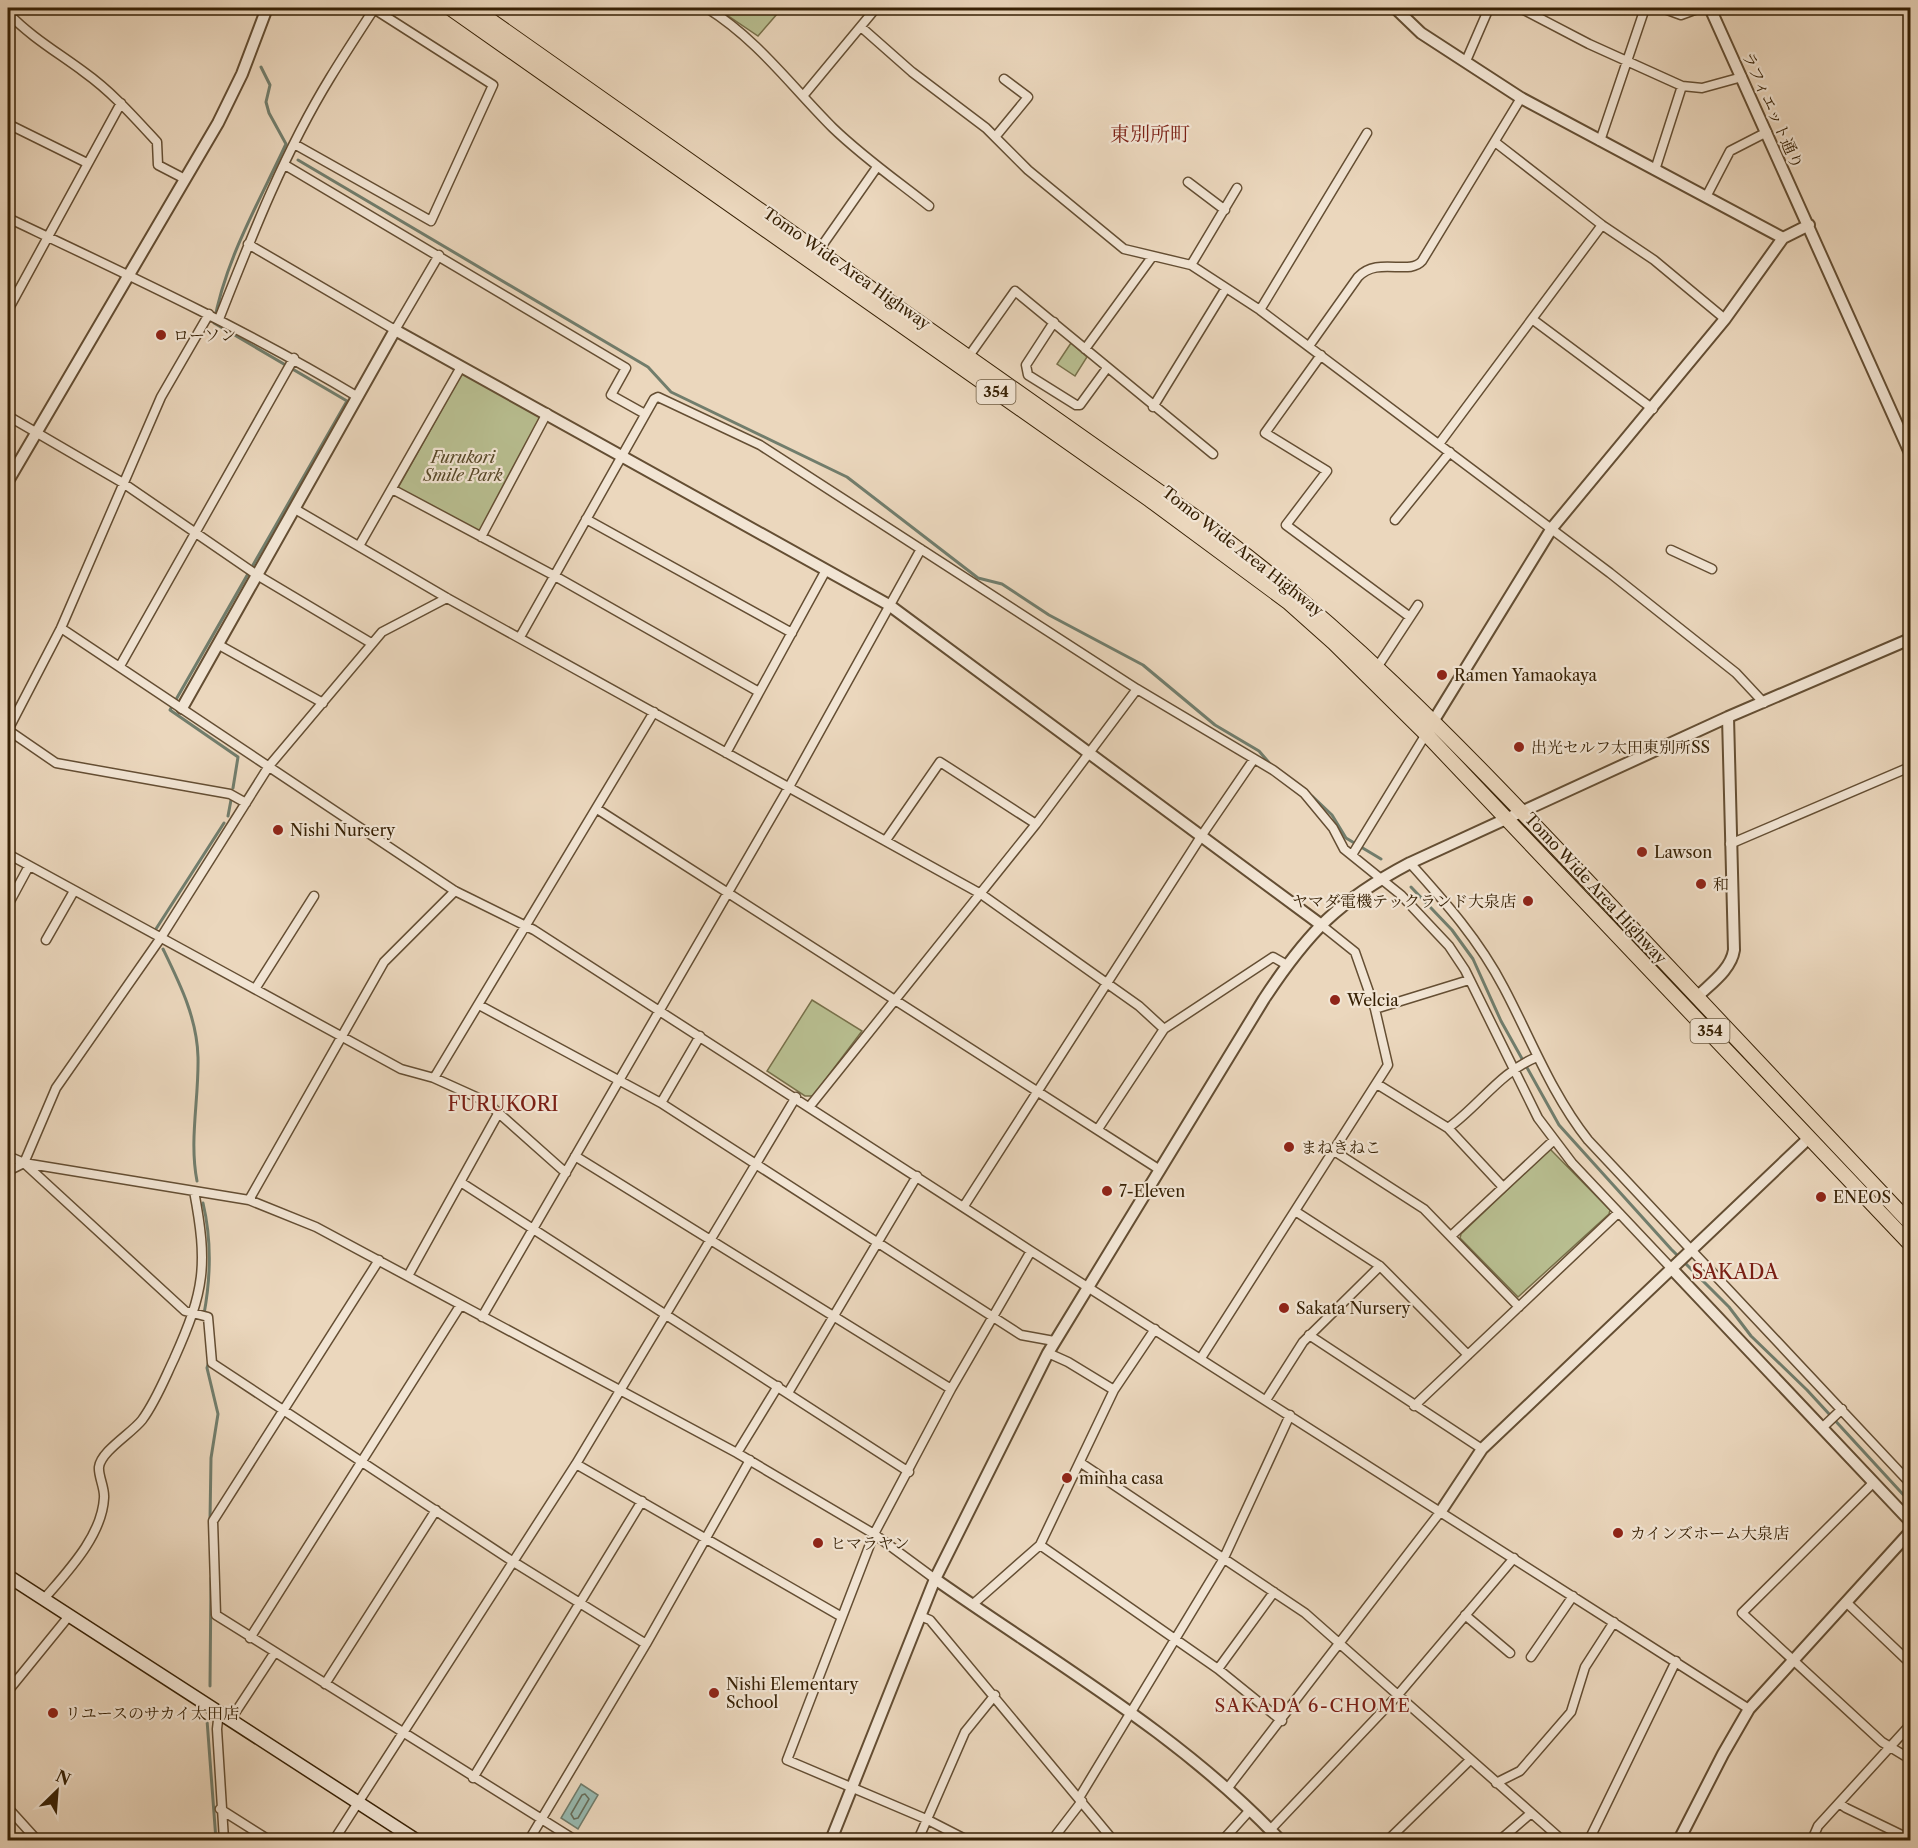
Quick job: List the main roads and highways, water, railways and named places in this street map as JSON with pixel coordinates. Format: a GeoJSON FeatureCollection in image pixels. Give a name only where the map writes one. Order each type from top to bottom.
{"type":"FeatureCollection","features":[{"type":"Feature","properties":{"kind":"highway","name":"Tomo Wide Area Highway"},"geometry":{"type":"LineString","coordinates":[[450,8],[1141,493],[1288,602],[1334,643],[1426,734],[1911,1244]]}},
{"type":"Feature","properties":{"kind":"highway","name":"Tomo Wide Area Highway"},"geometry":{"type":"LineString","coordinates":[[473,8],[1251,556],[1378,666],[1434,720],[1911,1223]]}},
{"type":"Feature","properties":{"kind":"main road"},"geometry":{"type":"LineString","coordinates":[[8,1576],[416,1840]]}},
{"type":"Feature","properties":{"kind":"water"},"geometry":{"type":"Polygon","coordinates":[[[581,1784],[598,1795],[578,1829],[561,1818],[581,1784]]]}},
{"type":"Feature","properties":{"kind":"waterway"},"geometry":{"type":"LineString","coordinates":[[233,788],[238,757],[170,710],[347,401],[214,323],[234,254],[286,144],[269,113],[266,102],[270,85],[261,67]]}},
{"type":"Feature","properties":{"kind":"waterway"},"geometry":{"type":"LineString","coordinates":[[298,160],[648,367],[671,392],[847,477],[978,578],[1002,584],[1049,615],[1143,665],[1215,725],[1259,751],[1271,765]]}},
{"type":"Feature","properties":{"kind":"waterway"},"geometry":{"type":"LineString","coordinates":[[1312,796],[1332,815],[1346,838],[1381,859]]}},
{"type":"Feature","properties":{"kind":"waterway"},"geometry":{"type":"LineString","coordinates":[[228,816],[231,800]]}},
{"type":"Feature","properties":{"kind":"waterway"},"geometry":{"type":"LineString","coordinates":[[154,932],[224,823]]}},
{"type":"Feature","properties":{"kind":"waterway"},"geometry":{"type":"LineString","coordinates":[[1411,887],[1452,930],[1473,959],[1501,1021],[1559,1125],[1671,1249],[1729,1307],[1751,1336],[1807,1390],[1910,1502]]}},
{"type":"Feature","properties":{"kind":"waterway"},"geometry":{"type":"LineString","coordinates":[[163,949],[176,975],[195,1029],[198,1057],[194,1135],[197,1181]]}},
{"type":"Feature","properties":{"kind":"waterway"},"geometry":{"type":"LineString","coordinates":[[203,1203],[210,1258],[204,1314]]}},
{"type":"Feature","properties":{"kind":"waterway"},"geometry":{"type":"LineString","coordinates":[[209,1361],[207,1368],[218,1414],[211,1458],[210,1520]]}},
{"type":"Feature","properties":{"kind":"waterway"},"geometry":{"type":"LineString","coordinates":[[210,1686],[211,1578]]}},
{"type":"Feature","properties":{"kind":"waterway"},"geometry":{"type":"LineString","coordinates":[[207,1720],[216,1840]]}},
{"type":"Feature","properties":{"kind":"place","name":"ローソン"},"geometry":{"type":"Point","coordinates":[161,335]}},
{"type":"Feature","properties":{"kind":"place","name":"Ramen Yamaokaya"},"geometry":{"type":"Point","coordinates":[1442,675]}},
{"type":"Feature","properties":{"kind":"place","name":"出光セルフ太田東別所SS"},"geometry":{"type":"Point","coordinates":[1519,747]}},
{"type":"Feature","properties":{"kind":"place","name":"Nishi Nursery"},"geometry":{"type":"Point","coordinates":[278,830]}},
{"type":"Feature","properties":{"kind":"place","name":"Lawson"},"geometry":{"type":"Point","coordinates":[1642,852]}},
{"type":"Feature","properties":{"kind":"place","name":"和"},"geometry":{"type":"Point","coordinates":[1701,884]}},
{"type":"Feature","properties":{"kind":"place","name":"ヤマダ電機テックランド大泉店"},"geometry":{"type":"Point","coordinates":[1528,901]}},
{"type":"Feature","properties":{"kind":"place","name":"Welcia"},"geometry":{"type":"Point","coordinates":[1335,1000]}},
{"type":"Feature","properties":{"kind":"place","name":"まねきねこ"},"geometry":{"type":"Point","coordinates":[1289,1147]}},
{"type":"Feature","properties":{"kind":"place","name":"7-Eleven"},"geometry":{"type":"Point","coordinates":[1107,1191]}},
{"type":"Feature","properties":{"kind":"place","name":"ENEOS"},"geometry":{"type":"Point","coordinates":[1821,1197]}},
{"type":"Feature","properties":{"kind":"place","name":"Sakata Nursery"},"geometry":{"type":"Point","coordinates":[1284,1308]}},
{"type":"Feature","properties":{"kind":"place","name":"minha casa"},"geometry":{"type":"Point","coordinates":[1067,1478]}},
{"type":"Feature","properties":{"kind":"place","name":"カインズホーム大泉店"},"geometry":{"type":"Point","coordinates":[1618,1533]}},
{"type":"Feature","properties":{"kind":"place","name":"ヒマラヤン"},"geometry":{"type":"Point","coordinates":[818,1543]}},
{"type":"Feature","properties":{"kind":"place","name":"Nishi Elementary School"},"geometry":{"type":"Point","coordinates":[714,1693]}},
{"type":"Feature","properties":{"kind":"place","name":"リユースのサカイ太田店"},"geometry":{"type":"Point","coordinates":[53,1713]}},
{"type":"Feature","properties":{"kind":"district","name":"東別所町"},"geometry":{"type":"Point","coordinates":[1150,134]}},
{"type":"Feature","properties":{"kind":"district","name":"FURUKORI"},"geometry":{"type":"Point","coordinates":[503,1104]}},
{"type":"Feature","properties":{"kind":"district","name":"SAKADA"},"geometry":{"type":"Point","coordinates":[1735,1272]}},
{"type":"Feature","properties":{"kind":"district","name":"SAKADA 6-CHOME"},"geometry":{"type":"Point","coordinates":[1313,1706]}},
{"type":"Feature","properties":{"kind":"park label","name":"Furukori Smile Park"},"geometry":{"type":"Point","coordinates":[463,466]}}]}
